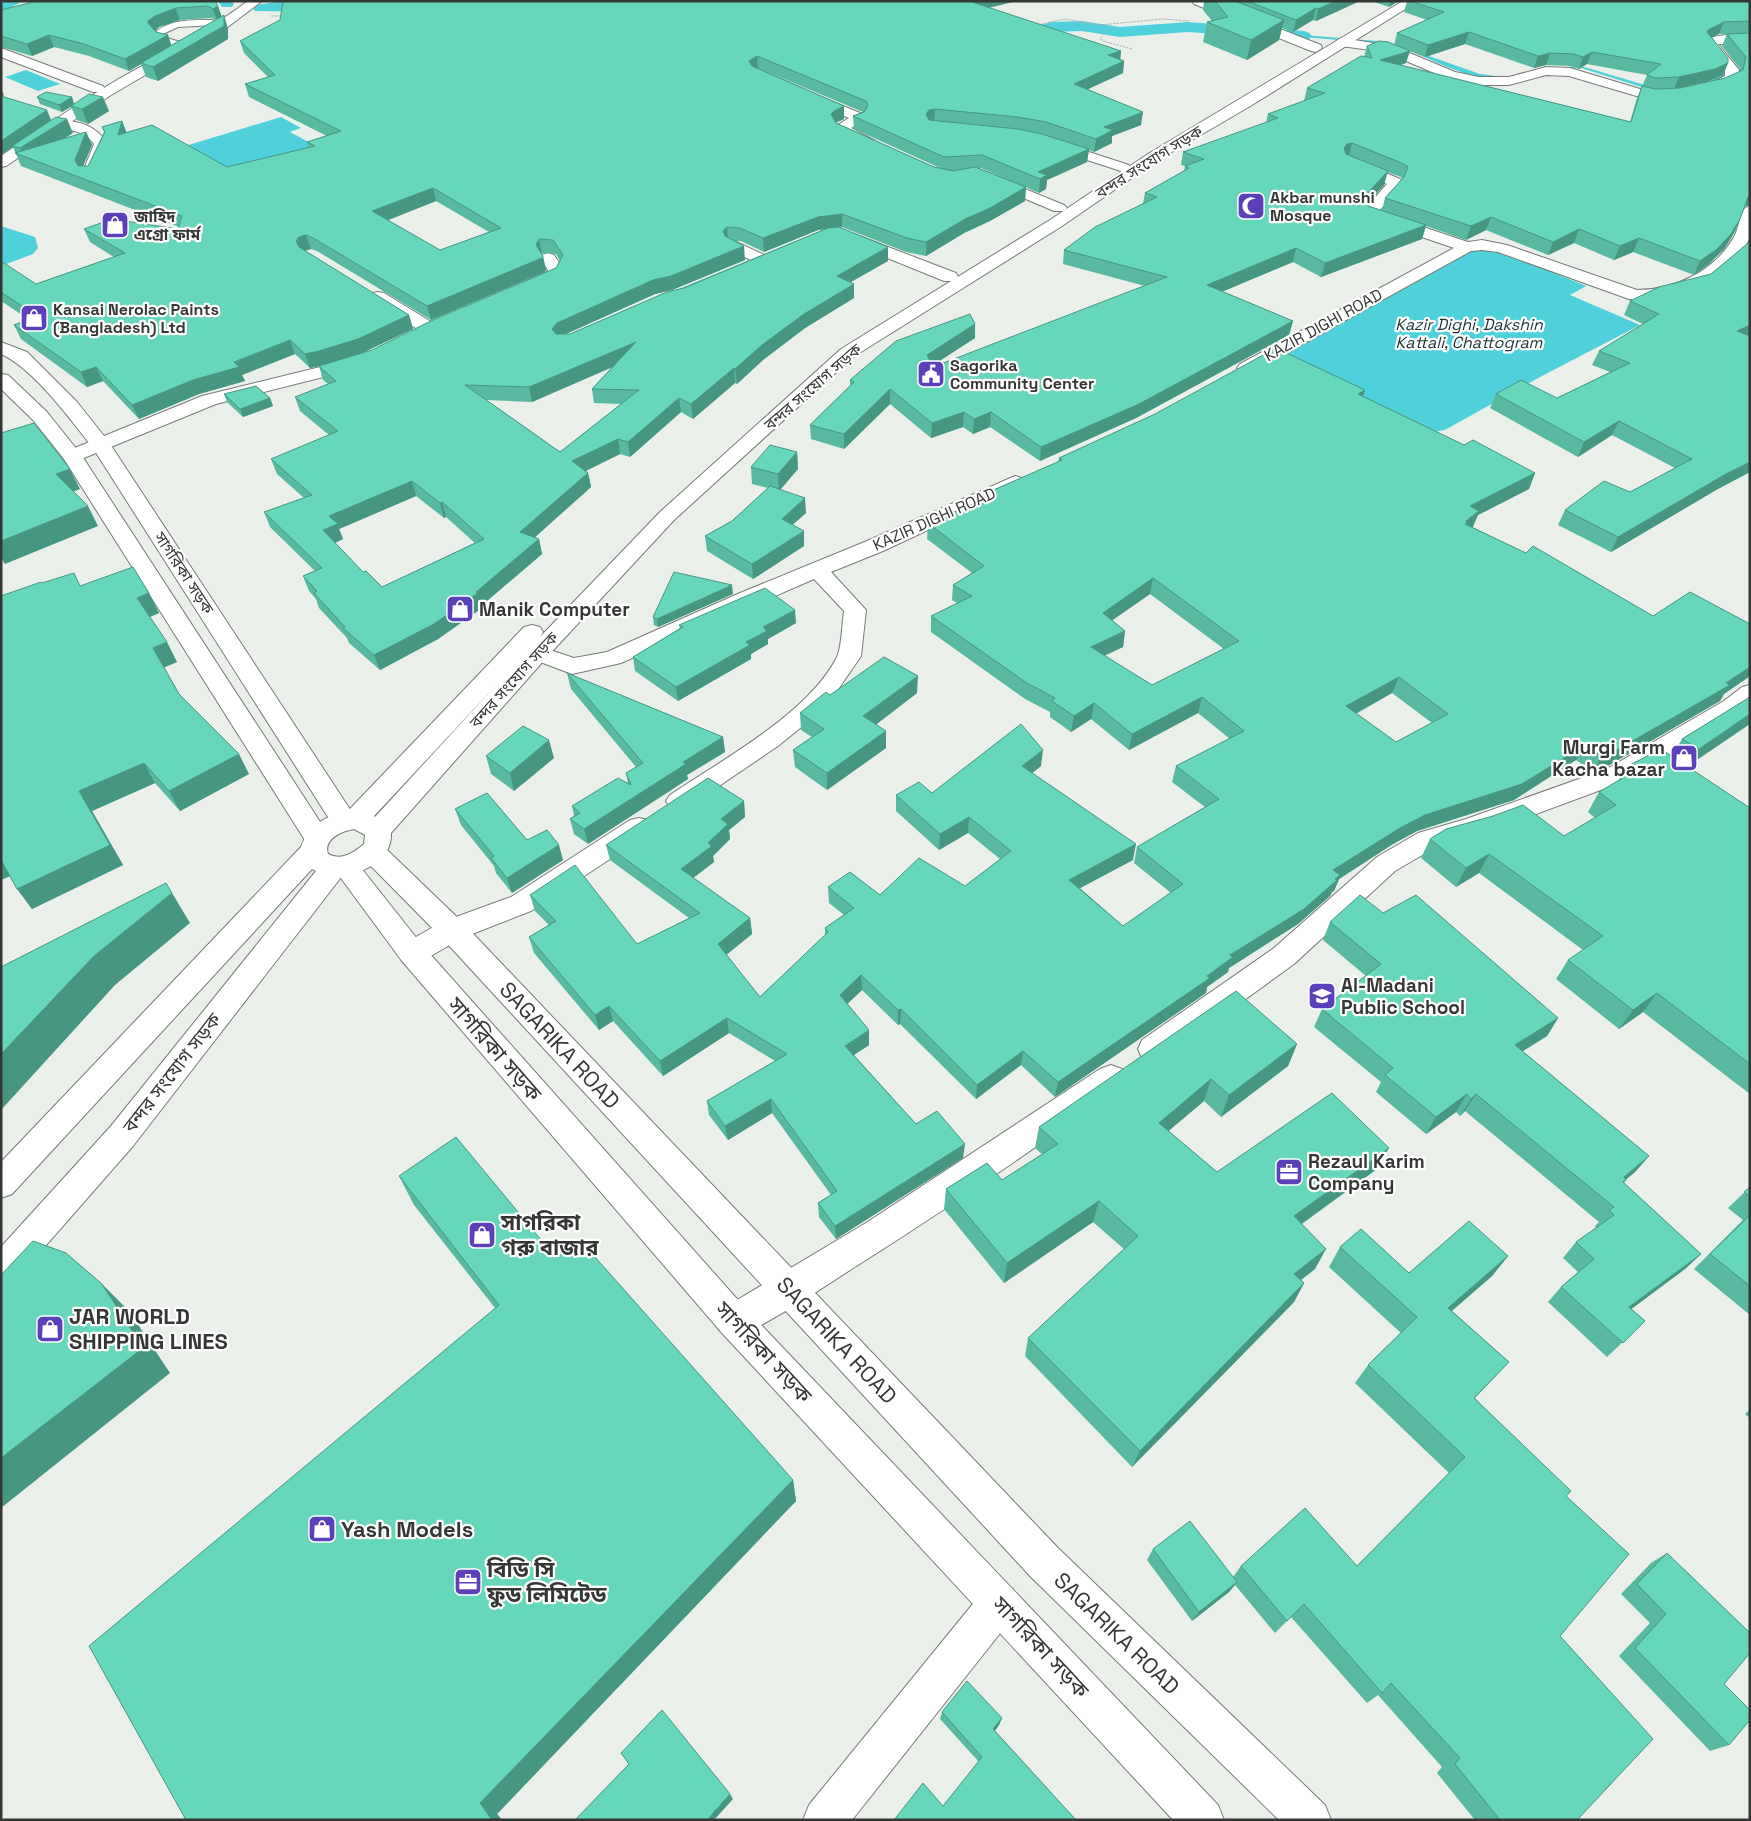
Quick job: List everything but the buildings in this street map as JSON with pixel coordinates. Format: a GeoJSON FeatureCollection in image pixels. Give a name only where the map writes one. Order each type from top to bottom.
{"type":"FeatureCollection","features":[{"type":"Feature","properties":{"kind":"main road"},"geometry":{"type":"LineString","coordinates":[[1,150],[98,89],[222,18],[236,1]]}},
{"type":"Feature","properties":{"kind":"main road"},"geometry":{"type":"LineString","coordinates":[[1,163],[54,117],[121,84],[236,17],[256,1]]}},
{"type":"Feature","properties":{"kind":"main road"},"geometry":{"type":"LineString","coordinates":[[1198,1],[1272,30],[1287,38],[1388,49],[1464,78],[1509,81],[1546,71],[1559,70],[1636,93],[1662,96],[1693,91],[1726,82],[1732,78],[1732,70],[1710,43],[1717,40],[1750,40]]}},
{"type":"Feature","properties":{"kind":"main road","name":"বন্দর সংযোগ সড়ক"},"geometry":{"type":"LineString","coordinates":[[1,1184],[538,653],[667,516],[847,353],[1056,223],[1153,158],[1247,102],[1335,44],[1392,1]]}},
{"type":"Feature","properties":{"kind":"main road","name":"বন্দর সংযোগ সড়ক"},"geometry":{"type":"LineString","coordinates":[[632,528],[815,362],[1124,168],[1412,1]]}},
{"type":"Feature","properties":{"kind":"main road"},"geometry":{"type":"LineString","coordinates":[[1,52],[98,89]]}},
{"type":"Feature","properties":{"kind":"main road"},"geometry":{"type":"LineString","coordinates":[[1425,79],[1479,94]]}},
{"type":"Feature","properties":{"kind":"main road"},"geometry":{"type":"LineString","coordinates":[[794,90],[860,118],[840,128],[881,150]]}},
{"type":"Feature","properties":{"kind":"main road"},"geometry":{"type":"LineString","coordinates":[[54,117],[90,130],[98,138],[101,144],[89,174]]}},
{"type":"Feature","properties":{"kind":"main road"},"geometry":{"type":"LineString","coordinates":[[1035,139],[1124,168]]}},
{"type":"Feature","properties":{"kind":"main road"},"geometry":{"type":"LineString","coordinates":[[1349,162],[1395,182],[1394,186],[1370,212],[1372,216],[1467,247]]}},
{"type":"Feature","properties":{"kind":"main road"},"geometry":{"type":"LineString","coordinates":[[976,172],[1059,208]]}},
{"type":"Feature","properties":{"kind":"main road","name":"KAZIR DIGHI ROAD"},"geometry":{"type":"LineString","coordinates":[[1231,376],[1467,247],[1482,245],[1500,248],[1614,289],[1634,294],[1650,295],[1698,282],[1733,253],[1747,235],[1750,211]]}},
{"type":"Feature","properties":{"kind":"main road"},"geometry":{"type":"LineString","coordinates":[[842,234],[950,277]]}},
{"type":"Feature","properties":{"kind":"main road"},"geometry":{"type":"LineString","coordinates":[[734,246],[765,261]]}},
{"type":"Feature","properties":{"kind":"main road"},"geometry":{"type":"LineString","coordinates":[[748,268],[782,254]]}},
{"type":"Feature","properties":{"kind":"main road"},"geometry":{"type":"LineString","coordinates":[[512,294],[552,276],[556,270],[548,258]]}},
{"type":"Feature","properties":{"kind":"main road"},"geometry":{"type":"LineString","coordinates":[[366,290],[430,329]]}},
{"type":"Feature","properties":{"kind":"main road"},"geometry":{"type":"LineString","coordinates":[[412,338],[448,321]]}},
{"type":"Feature","properties":{"kind":"main road","name":"সাগরিকা সড়ক"},"geometry":{"type":"LineString","coordinates":[[1,347],[21,356],[70,406],[101,445],[412,953],[734,1320],[1203,1820]]}},
{"type":"Feature","properties":{"kind":"main road"},"geometry":{"type":"LineString","coordinates":[[72,456],[208,400],[246,389],[328,372],[377,355]]}},
{"type":"Feature","properties":{"kind":"main road","name":"সাগরিকা সড়ক"},"geometry":{"type":"LineString","coordinates":[[1,379],[40,416],[72,456],[345,843]]}},
{"type":"Feature","properties":{"kind":"main road","name":"KAZIR DIGHI ROAD"},"geometry":{"type":"LineString","coordinates":[[538,653],[572,666],[613,658],[748,598],[875,546],[1027,477]]}},
{"type":"Feature","properties":{"kind":"main road"},"geometry":{"type":"LineString","coordinates":[[412,953],[452,930],[521,904],[769,740],[818,700],[848,656],[855,610],[818,570]]}},
{"type":"Feature","properties":{"kind":"main road","name":"বন্দর সংযোগ সড়ক"},"geometry":{"type":"LineString","coordinates":[[1,1272],[122,1136],[345,843],[544,620]]}},
{"type":"Feature","properties":{"kind":"main road"},"geometry":{"type":"LineString","coordinates":[[734,1320],[790,1289],[978,1168],[1126,1068],[1276,962],[1386,864],[1427,840],[1473,827],[1616,775],[1661,763],[1750,693]]}},
{"type":"Feature","properties":{"kind":"main road","name":"SAGARIKA ROAD"},"geometry":{"type":"LineString","coordinates":[[345,843],[452,930],[1044,1562],[1310,1820]]}},
{"type":"Feature","properties":{"kind":"main road"},"geometry":{"type":"LineString","coordinates":[[824,1820],[999,1603]]}},
{"type":"Feature","properties":{"kind":"lane"},"geometry":{"type":"LineString","coordinates":[[177,44],[164,40],[158,34],[164,29],[177,25],[212,23]]}},
{"type":"Feature","properties":{"kind":"path"},"geometry":{"type":"LineString","coordinates":[[236,17],[293,16]]}},
{"type":"Feature","properties":{"kind":"path"},"geometry":{"type":"LineString","coordinates":[[1035,25],[1065,19],[1099,25],[1163,20],[1191,22]]}},
{"type":"Feature","properties":{"kind":"path"},"geometry":{"type":"LineString","coordinates":[[1112,25],[1100,38],[1103,42],[1132,49]]}},
{"type":"Feature","properties":{"kind":"water"},"geometry":{"type":"Polygon","coordinates":[[[26,70],[60,84],[38,91],[5,77],[26,70]]]}},
{"type":"Feature","properties":{"kind":"water"},"geometry":{"type":"Polygon","coordinates":[[[281,117],[301,128],[290,132],[316,146],[199,183],[182,147],[281,117]]]}},
{"type":"Feature","properties":{"kind":"water"},"geometry":{"type":"Polygon","coordinates":[[[1,226],[35,237],[38,248],[33,254],[1,266],[1,226]]]}},
{"type":"Feature","properties":{"kind":"water","name":"Kazir Dighi, Dakshin Kattali, Chattogram"},"geometry":{"type":"Polygon","coordinates":[[[1471,249],[1501,251],[1586,286],[1570,295],[1640,325],[1540,377],[1445,430],[1422,434],[1270,361],[1471,249]]]}},
{"type":"Feature","properties":{"kind":"waterway"},"geometry":{"type":"LineString","coordinates":[[1,7],[13,1]]}},
{"type":"Feature","properties":{"kind":"waterway"},"geometry":{"type":"LineString","coordinates":[[260,8],[277,6],[327,8]]}},
{"type":"Feature","properties":{"kind":"waterway"},"geometry":{"type":"LineString","coordinates":[[1006,40],[1051,27],[1082,26],[1120,32],[1188,27],[1304,36]]}},
{"type":"Feature","properties":{"kind":"waterway"},"geometry":{"type":"LineString","coordinates":[[1304,36],[1389,43]]}},
{"type":"Feature","properties":{"kind":"waterway"},"geometry":{"type":"LineString","coordinates":[[1417,52],[1466,72],[1493,78],[1517,76]]}},
{"type":"Feature","properties":{"kind":"waterway"},"geometry":{"type":"LineString","coordinates":[[1702,85],[1728,73],[1722,66]]}},
{"type":"Feature","properties":{"kind":"waterway"},"geometry":{"type":"LineString","coordinates":[[1553,68],[1581,67],[1653,89]]}},
{"type":"Feature","properties":{"kind":"place","name":"Akbar munshi Mosque"},"geometry":{"type":"Point","coordinates":[1251,206]}},
{"type":"Feature","properties":{"kind":"place","name":"জাহিদ এগ্রো ফার্ম"},"geometry":{"type":"Point","coordinates":[115,225]}},
{"type":"Feature","properties":{"kind":"place","name":"Kansai Nerolac Paints (Bangladesh) Ltd"},"geometry":{"type":"Point","coordinates":[34,318]}},
{"type":"Feature","properties":{"kind":"place","name":"Sagorika Community Center"},"geometry":{"type":"Point","coordinates":[931,374]}},
{"type":"Feature","properties":{"kind":"place","name":"Manik Computer"},"geometry":{"type":"Point","coordinates":[460,609]}},
{"type":"Feature","properties":{"kind":"place","name":"Murgi Farm Kacha bazar"},"geometry":{"type":"Point","coordinates":[1684,758]}},
{"type":"Feature","properties":{"kind":"place","name":"Al-Madani Public School"},"geometry":{"type":"Point","coordinates":[1322,996]}},
{"type":"Feature","properties":{"kind":"place","name":"Rezaul Karim Company"},"geometry":{"type":"Point","coordinates":[1289,1172]}},
{"type":"Feature","properties":{"kind":"place","name":"সাগরিকা গরু বাজার"},"geometry":{"type":"Point","coordinates":[482,1235]}},
{"type":"Feature","properties":{"kind":"place","name":"JAR WORLD SHIPPING LINES"},"geometry":{"type":"Point","coordinates":[50,1329]}},
{"type":"Feature","properties":{"kind":"place","name":"Yash Models"},"geometry":{"type":"Point","coordinates":[322,1529]}},
{"type":"Feature","properties":{"kind":"place","name":"বিডি সি ফুড লিমিটেড"},"geometry":{"type":"Point","coordinates":[468,1582]}}]}
